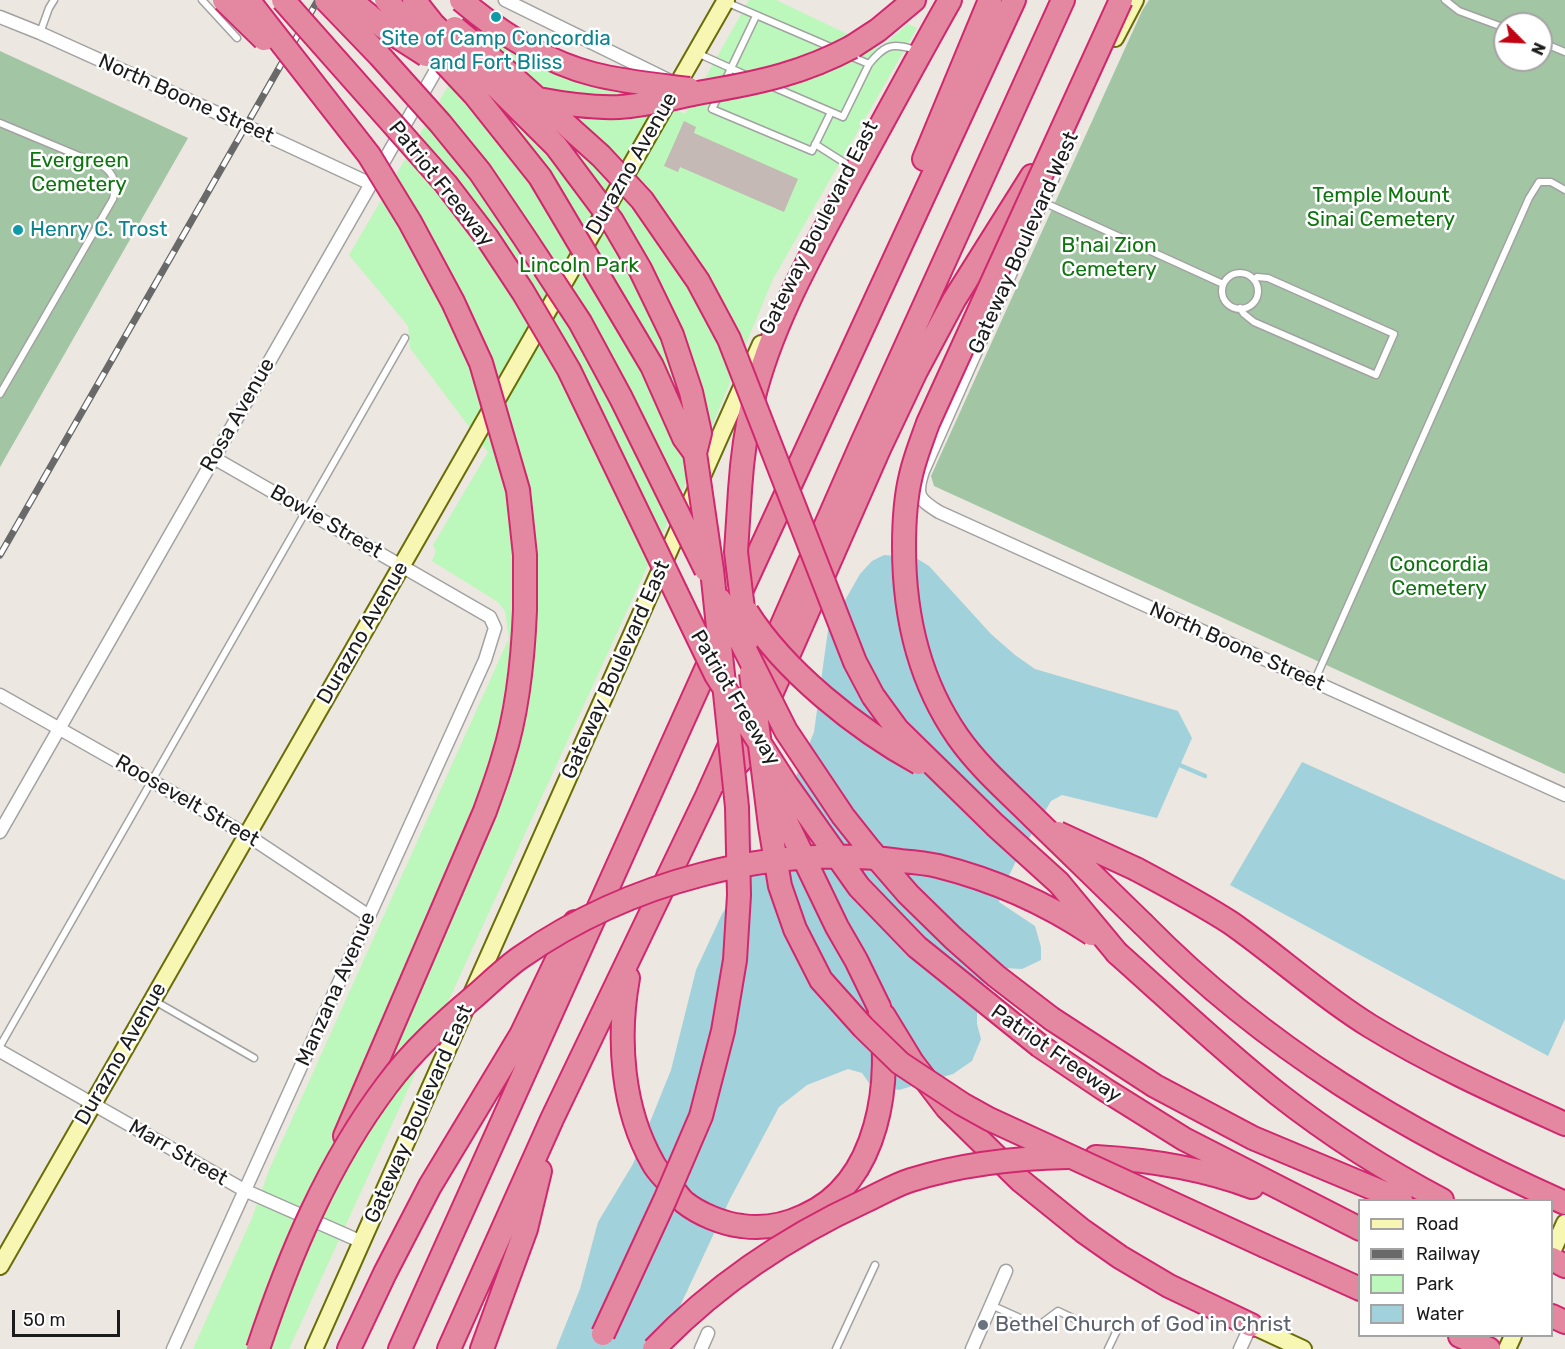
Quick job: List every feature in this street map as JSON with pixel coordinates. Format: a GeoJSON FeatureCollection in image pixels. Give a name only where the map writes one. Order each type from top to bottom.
{"type":"FeatureCollection","features":[{"type":"Feature","properties":{"kind":"highway"},"geometry":{"type":"LineString","coordinates":[[224,0],[269,45],[309,91],[337,114]]}},
{"type":"Feature","properties":{"kind":"highway"},"geometry":{"type":"LineString","coordinates":[[249,0],[369,155],[410,222],[453,302],[480,363],[518,489],[525,555],[523,654],[515,709],[504,757],[485,811],[294,1251],[258,1349]]}},
{"type":"Feature","properties":{"kind":"highway"},"geometry":{"type":"LineString","coordinates":[[249,0],[282,28],[352,97],[393,125]]}},
{"type":"Feature","properties":{"kind":"highway","name":"Patriot Freeway"},"geometry":{"type":"LineString","coordinates":[[283,0],[446,184],[488,239],[523,292],[569,370],[716,675],[786,784],[859,887],[917,947],[1040,1046],[1184,1139],[1358,1228]]}},
{"type":"Feature","properties":{"kind":"highway","name":"Patriot Freeway"},"geometry":{"type":"LineString","coordinates":[[326,0],[387,63],[480,172],[580,322],[621,398],[786,731],[843,816],[901,885],[953,938],[996,976],[1052,1019],[1155,1086],[1253,1138],[1399,1199]]}},
{"type":"Feature","properties":{"kind":"highway"},"geometry":{"type":"LineString","coordinates":[[350,0],[387,30],[427,56],[475,78],[524,97],[572,105],[619,107],[770,80],[826,61],[878,30],[914,0]]}},
{"type":"Feature","properties":{"kind":"highway"},"geometry":{"type":"LineString","coordinates":[[386,0],[474,94],[540,177],[652,366],[684,438],[695,453]]}},
{"type":"Feature","properties":{"kind":"highway"},"geometry":{"type":"LineString","coordinates":[[414,0],[433,24],[556,146],[612,221],[640,269],[672,335],[691,392],[700,433],[695,453],[712,570],[737,807],[739,895],[735,960],[723,1031],[700,1116],[597,1349]]}},
{"type":"Feature","properties":{"kind":"highway"},"geometry":{"type":"LineString","coordinates":[[421,0],[504,69],[601,156],[654,216],[698,281],[729,339],[855,662],[873,696],[897,729],[915,748],[1059,883],[1117,953]]}},
{"type":"Feature","properties":{"kind":"highway"},"geometry":{"type":"LineString","coordinates":[[461,0],[490,25],[509,37],[568,66],[620,80],[708,91]]}},
{"type":"Feature","properties":{"kind":"highway"},"geometry":{"type":"LineString","coordinates":[[950,0],[826,227],[792,296],[772,343],[753,401],[742,465],[736,552],[770,826],[780,886],[795,929],[821,980],[863,1027],[900,1063],[989,1119],[1358,1289]]}},
{"type":"Feature","properties":{"kind":"highway"},"geometry":{"type":"LineString","coordinates":[[854,344],[884,247],[944,114],[990,0]]}},
{"type":"Feature","properties":{"kind":"highway"},"geometry":{"type":"LineString","coordinates":[[400,1349],[795,470],[1014,0]]}},
{"type":"Feature","properties":{"kind":"highway"},"geometry":{"type":"LineString","coordinates":[[449,1349],[552,1119],[853,485],[1063,0]]}},
{"type":"Feature","properties":{"kind":"highway"},"geometry":{"type":"LineString","coordinates":[[1121,0],[928,423],[911,474],[904,514],[905,591],[918,655],[941,710],[984,770],[1174,956],[1217,994],[1342,1086],[1440,1144],[1565,1203]]}},
{"type":"Feature","properties":{"kind":"highway"},"geometry":{"type":"LineString","coordinates":[[870,446],[916,371],[954,300],[1101,69]]}},
{"type":"Feature","properties":{"kind":"highway"},"geometry":{"type":"LineString","coordinates":[[349,1349],[430,1186],[501,1071],[532,1013],[751,535],[795,470]]}},
{"type":"Feature","properties":{"kind":"highway"},"geometry":{"type":"LineString","coordinates":[[661,480],[763,638],[819,692],[899,753],[998,806],[1136,869],[1194,900],[1231,924],[1368,1025],[1410,1050],[1565,1124]]}},
{"type":"Feature","properties":{"kind":"highway"},"geometry":{"type":"LineString","coordinates":[[716,675],[837,927],[879,1006],[912,1062],[947,1108],[1021,1181],[1083,1231],[1120,1257],[1169,1286],[1251,1325]]}},
{"type":"Feature","properties":{"kind":"highway"},"geometry":{"type":"LineString","coordinates":[[318,1198],[365,1117],[388,1084],[443,1023],[520,957],[574,925],[643,892],[677,881],[711,872],[789,858],[853,856],[935,866],[982,879],[1032,898],[1067,917],[1117,953],[1278,1094],[1343,1141],[1408,1182],[1440,1199]]}},
{"type":"Feature","properties":{"kind":"highway"},"geometry":{"type":"LineString","coordinates":[[632,952],[623,1002],[622,1030],[626,1079],[634,1121],[654,1164],[684,1201],[705,1215],[742,1226],[770,1226],[791,1222],[835,1198],[852,1179],[864,1158],[874,1132],[882,1094],[883,1028],[879,1006]]}},
{"type":"Feature","properties":{"kind":"highway"},"geometry":{"type":"LineString","coordinates":[[482,1349],[526,1229],[552,1119]]}},
{"type":"Feature","properties":{"kind":"highway"},"geometry":{"type":"LineString","coordinates":[[654,1349],[724,1286],[801,1233],[909,1180],[973,1165],[1028,1158],[1096,1156],[1164,1164],[1217,1175],[1358,1229]]}},
{"type":"Feature","properties":{"kind":"highway"},"geometry":{"type":"LineString","coordinates":[[1464,1337],[1489,1349]]}},
{"type":"Feature","properties":{"kind":"main road","name":"Gateway Boulevard East"},"geometry":{"type":"LineString","coordinates":[[314,1349],[787,285],[848,165],[938,0]]}},
{"type":"Feature","properties":{"kind":"main road","name":"Gateway Boulevard West"},"geometry":{"type":"LineString","coordinates":[[1101,69],[1135,0]]}},
{"type":"Feature","properties":{"kind":"main road","name":"Durazno Avenue"},"geometry":{"type":"LineString","coordinates":[[0,1266],[726,1]]}},
{"type":"Feature","properties":{"kind":"main road"},"geometry":{"type":"LineString","coordinates":[[1553,1248],[1565,1223]]}},
{"type":"Feature","properties":{"kind":"main road"},"geometry":{"type":"LineString","coordinates":[[1251,1325],[1303,1349]]}},
{"type":"Feature","properties":{"kind":"street","name":"Rosa Avenue"},"geometry":{"type":"LineString","coordinates":[[0,832],[477,0]]}},
{"type":"Feature","properties":{"kind":"street"},"geometry":{"type":"LineString","coordinates":[[505,0],[678,85]]}},
{"type":"Feature","properties":{"kind":"street","name":"North Boone Street"},"geometry":{"type":"LineString","coordinates":[[0,17],[40,33],[370,184]]}},
{"type":"Feature","properties":{"kind":"street","name":"Gateway Boulevard West"},"geometry":{"type":"LineString","coordinates":[[919,488],[923,471],[1101,69]]}},
{"type":"Feature","properties":{"kind":"street","name":"Bowie Street"},"geometry":{"type":"LineString","coordinates":[[214,458],[490,617],[495,628]]}},
{"type":"Feature","properties":{"kind":"street","name":"North Boone Street"},"geometry":{"type":"LineString","coordinates":[[919,488],[922,501],[939,512],[1565,795]]}},
{"type":"Feature","properties":{"kind":"street","name":"Manzana Avenue"},"geometry":{"type":"LineString","coordinates":[[173,1349],[485,660],[495,628]]}},
{"type":"Feature","properties":{"kind":"street","name":"Roosevelt Street"},"geometry":{"type":"LineString","coordinates":[[0,695],[247,835],[369,916]]}},
{"type":"Feature","properties":{"kind":"street","name":"Marr Street"},"geometry":{"type":"LineString","coordinates":[[0,1048],[244,1191],[362,1242]]}},
{"type":"Feature","properties":{"kind":"street"},"geometry":{"type":"LineString","coordinates":[[972,1349],[1006,1271]]}},
{"type":"Feature","properties":{"kind":"street"},"geometry":{"type":"LineString","coordinates":[[1240,1349],[1251,1325]]}},
{"type":"Feature","properties":{"kind":"street"},"geometry":{"type":"LineString","coordinates":[[701,1349],[708,1333]]}},
{"type":"Feature","properties":{"kind":"lane"},"geometry":{"type":"LineString","coordinates":[[40,33],[54,0]]}},
{"type":"Feature","properties":{"kind":"lane"},"geometry":{"type":"LineString","coordinates":[[202,0],[237,38]]}},
{"type":"Feature","properties":{"kind":"lane"},"geometry":{"type":"LineString","coordinates":[[1445,0],[1459,10],[1493,23]]}},
{"type":"Feature","properties":{"kind":"lane"},"geometry":{"type":"LineString","coordinates":[[726,1],[868,64]]}},
{"type":"Feature","properties":{"kind":"lane"},"geometry":{"type":"LineString","coordinates":[[756,16],[712,109],[812,151],[831,112]]}},
{"type":"Feature","properties":{"kind":"lane"},"geometry":{"type":"LineString","coordinates":[[696,53],[843,117],[868,64],[879,52],[890,45],[912,49]]}},
{"type":"Feature","properties":{"kind":"lane"},"geometry":{"type":"LineString","coordinates":[[0,123],[103,166],[113,174],[116,188],[113,199],[0,394]]}},
{"type":"Feature","properties":{"kind":"lane"},"geometry":{"type":"LineString","coordinates":[[815,144],[848,165]]}},
{"type":"Feature","properties":{"kind":"lane"},"geometry":{"type":"LineString","coordinates":[[1314,682],[1529,198],[1539,182],[1551,182],[1565,190]]}},
{"type":"Feature","properties":{"kind":"lane"},"geometry":{"type":"LineString","coordinates":[[1042,201],[1223,284]]}},
{"type":"Feature","properties":{"kind":"lane"},"geometry":{"type":"LineString","coordinates":[[1238,273],[1250,275],[1254,280],[1257,285],[1256,298],[1249,306],[1233,307],[1224,300],[1222,289],[1227,278],[1238,273]]}},
{"type":"Feature","properties":{"kind":"lane"},"geometry":{"type":"LineString","coordinates":[[1240,308],[1254,322],[1376,375],[1394,334],[1268,278],[1257,277],[1254,280]]}},
{"type":"Feature","properties":{"kind":"lane"},"geometry":{"type":"LineString","coordinates":[[0,1048],[405,338]]}},
{"type":"Feature","properties":{"kind":"lane"},"geometry":{"type":"LineString","coordinates":[[152,1000],[254,1058]]}},
{"type":"Feature","properties":{"kind":"lane"},"geometry":{"type":"LineString","coordinates":[[836,1349],[874,1265]]}},
{"type":"Feature","properties":{"kind":"lane"},"geometry":{"type":"LineString","coordinates":[[991,1305],[1038,1326],[1058,1311],[1079,1321]]}},
{"type":"Feature","properties":{"kind":"lane"},"geometry":{"type":"LineString","coordinates":[[1108,1349],[1120,1324]]}},
{"type":"Feature","properties":{"kind":"green space","name":"Lincoln Park"},"geometry":{"type":"Polygon","coordinates":[[[749,0],[776,0],[879,49],[908,24],[917,28],[773,279],[714,421],[289,1349],[193,1349],[252,1218],[269,1170],[509,638],[505,611],[498,602],[432,561],[436,551],[433,545],[488,452],[410,348],[408,326],[349,255],[488,18],[541,46],[685,114],[749,0]]]}},
{"type":"Feature","properties":{"kind":"green space","name":"Concordia Cemetery"},"geometry":{"type":"Polygon","coordinates":[[[1149,0],[1565,0],[1565,774],[934,486],[931,476],[1149,0]]]}},
{"type":"Feature","properties":{"kind":"green space","name":"Evergreen Cemetery"},"geometry":{"type":"Polygon","coordinates":[[[0,51],[188,138],[0,467],[0,51]]]}},
{"type":"Feature","properties":{"kind":"water"},"geometry":{"type":"Polygon","coordinates":[[[884,555],[916,558],[929,566],[991,634],[1035,669],[1178,711],[1192,738],[1157,818],[1062,795],[1051,801],[1017,859],[1001,892],[999,902],[1035,926],[1041,947],[1041,960],[1022,969],[1004,968],[983,985],[977,1012],[981,1039],[972,1061],[953,1074],[899,1090],[869,1083],[862,1073],[848,1069],[807,1085],[779,1107],[730,1199],[660,1349],[556,1349],[580,1289],[598,1222],[633,1164],[671,1070],[696,970],[722,914],[766,850],[814,732],[828,630],[860,574],[872,561],[884,555]]]}},
{"type":"Feature","properties":{"kind":"water"},"geometry":{"type":"Polygon","coordinates":[[[1302,762],[1565,880],[1565,1019],[1548,1056],[1230,885],[1302,762]]]}},
{"type":"Feature","properties":{"kind":"building"},"geometry":{"type":"Polygon","coordinates":[[[684,121],[696,127],[694,133],[798,179],[784,212],[680,167],[678,172],[664,166],[684,121]]]}},
{"type":"Feature","properties":{"kind":"waterway"},"geometry":{"type":"LineString","coordinates":[[1175,763],[1205,776]]}},
{"type":"Feature","properties":{"kind":"railway"},"geometry":{"type":"LineString","coordinates":[[0,555],[318,0]]}},
{"type":"Feature","properties":{"kind":"place","name":"Site of Camp Concordia and Fort Bliss"},"geometry":{"type":"Point","coordinates":[496,17]}},
{"type":"Feature","properties":{"kind":"place","name":"Henry C. Trost"},"geometry":{"type":"Point","coordinates":[18,230]}},
{"type":"Feature","properties":{"kind":"place","name":"Bethel Church of God in Christ"},"geometry":{"type":"Point","coordinates":[983,1325]}},
{"type":"Feature","properties":{"kind":"park label","name":"Temple Mount Sinai Cemetery"},"geometry":{"type":"Point","coordinates":[1381,208]}},
{"type":"Feature","properties":{"kind":"park label","name":"B'nai Zion Cemetery"},"geometry":{"type":"Point","coordinates":[1109,258]}}]}
